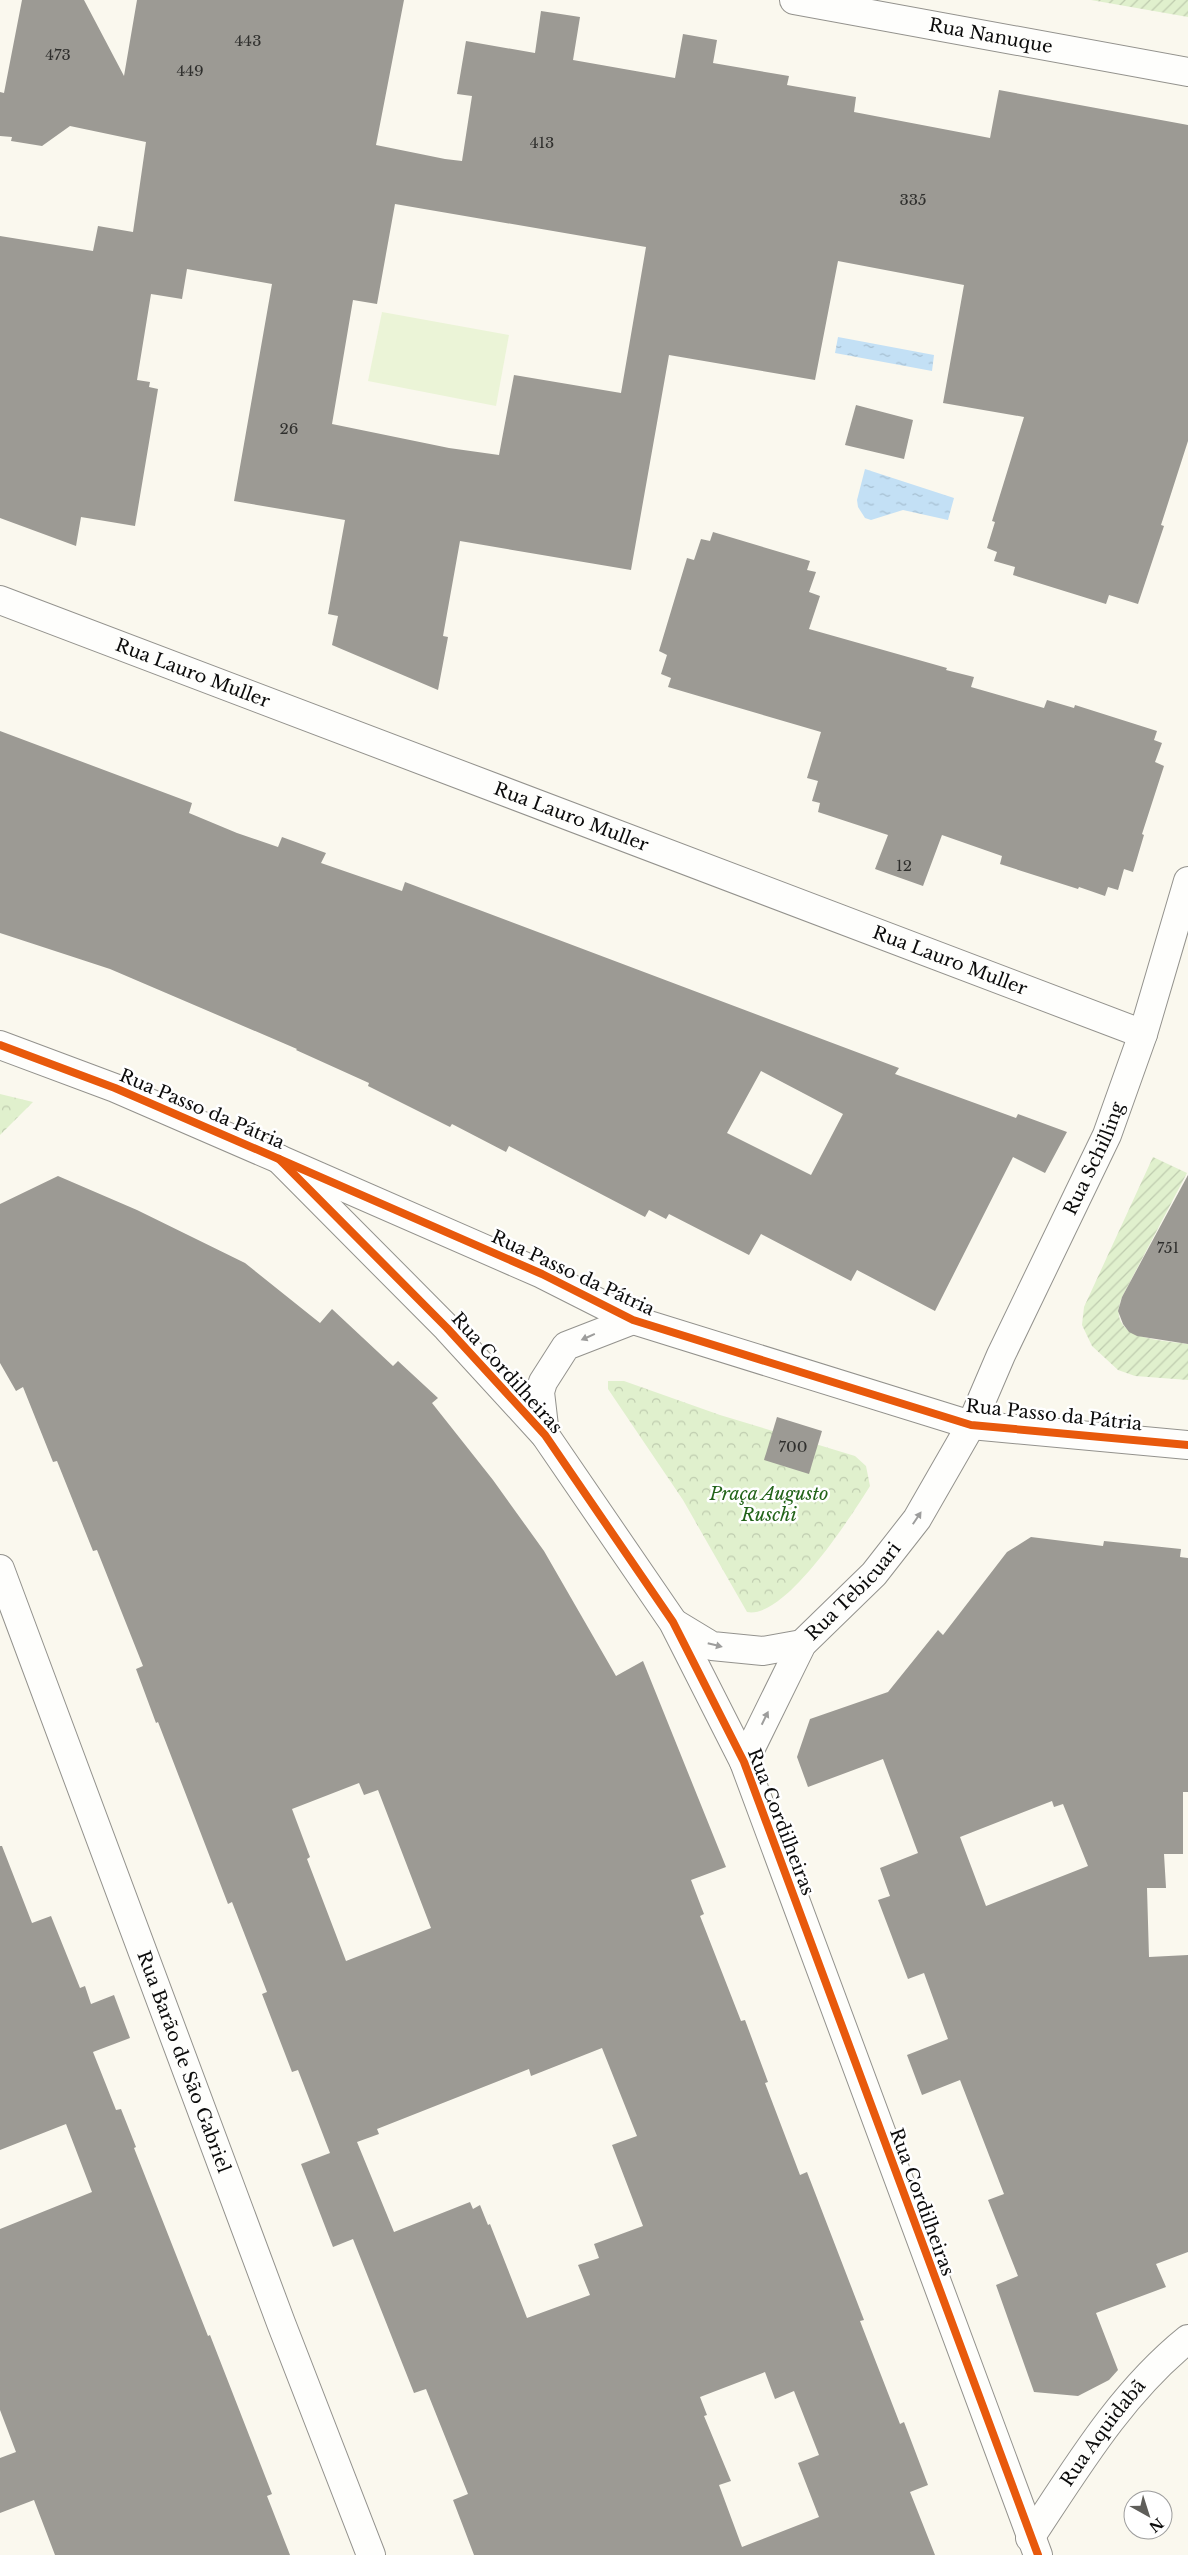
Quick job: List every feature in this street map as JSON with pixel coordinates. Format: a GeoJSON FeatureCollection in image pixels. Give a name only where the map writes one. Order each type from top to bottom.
{"type":"FeatureCollection","features":[{"type":"Feature","properties":{"kind":"street","name":"Rua Nanuque"},"geometry":{"type":"LineString","coordinates":[[794,0],[1188,72]]}},
{"type":"Feature","properties":{"kind":"street","name":"Rua Lauro Muller"},"geometry":{"type":"LineString","coordinates":[[0,600],[1143,1034]]}},
{"type":"Feature","properties":{"kind":"street","name":"Rua Schilling"},"geometry":{"type":"LineString","coordinates":[[971,1425],[1001,1355],[1107,1136],[1143,1034],[1188,881]]}},
{"type":"Feature","properties":{"kind":"street","name":"Rua Passo da Pátria"},"geometry":{"type":"LineString","coordinates":[[0,1046],[114,1088],[279,1159],[542,1274],[634,1320],[971,1425],[1188,1445]]}},
{"type":"Feature","properties":{"kind":"street","name":"Rua Cordilheiras"},"geometry":{"type":"LineString","coordinates":[[279,1159],[447,1328],[545,1435],[673,1622],[744,1762],[1034,2546]]}},
{"type":"Feature","properties":{"kind":"street"},"geometry":{"type":"LineString","coordinates":[[545,1435],[540,1392],[543,1382],[566,1346],[634,1320]]}},
{"type":"Feature","properties":{"kind":"street","name":"Rua Tebicuari"},"geometry":{"type":"LineString","coordinates":[[744,1762],[802,1644],[874,1574],[910,1527],[971,1425]]}},
{"type":"Feature","properties":{"kind":"street","name":"Rua Barão de São Gabriel"},"geometry":{"type":"LineString","coordinates":[[0,1569],[281,2324],[371,2555]]}},
{"type":"Feature","properties":{"kind":"street","name":"Rua Cordilheiras"},"geometry":{"type":"LineString","coordinates":[[673,1622],[712,1646],[763,1651],[802,1644]]}},
{"type":"Feature","properties":{"kind":"street","name":"Rua Aquidabã"},"geometry":{"type":"LineString","coordinates":[[1034,2546],[1107,2421],[1167,2355],[1188,2339]]}},
{"type":"Feature","properties":{"kind":"green space"},"geometry":{"type":"Polygon","coordinates":[[[1091,0],[1188,0],[1188,17],[1091,0]]]}},
{"type":"Feature","properties":{"kind":"green space"},"geometry":{"type":"Polygon","coordinates":[[[382,312],[509,335],[496,406],[368,381],[382,312]]]}},
{"type":"Feature","properties":{"kind":"green space"},"geometry":{"type":"Polygon","coordinates":[[[0,1094],[33,1102],[0,1135],[0,1094]]]}},
{"type":"Feature","properties":{"kind":"green space"},"geometry":{"type":"Polygon","coordinates":[[[1153,1157],[1187,1173],[1122,1297],[1119,1311],[1121,1322],[1128,1330],[1138,1335],[1151,1339],[1188,1344],[1188,1380],[1135,1376],[1118,1370],[1092,1346],[1082,1325],[1084,1307],[1153,1157]]]}},
{"type":"Feature","properties":{"kind":"green space","name":"Praça Augusto Ruschi"},"geometry":{"type":"Polygon","coordinates":[[[608,1381],[624,1381],[720,1415],[855,1456],[866,1466],[870,1486],[833,1541],[798,1583],[780,1600],[762,1610],[747,1612],[683,1500],[608,1389],[608,1381]]]}},
{"type":"Feature","properties":{"kind":"water"},"geometry":{"type":"Polygon","coordinates":[[[838,337],[934,355],[932,371],[835,353],[838,337]]]}},
{"type":"Feature","properties":{"kind":"water"},"geometry":{"type":"Polygon","coordinates":[[[865,469],[954,498],[948,520],[903,510],[871,520],[865,518],[858,507],[857,500],[865,469]]]}},
{"type":"Feature","properties":{"kind":"building"},"geometry":{"type":"Polygon","coordinates":[[[22,0],[84,0],[124,76],[137,0],[404,0],[376,145],[445,159],[462,161],[472,96],[457,94],[466,41],[535,53],[541,11],[580,17],[573,60],[675,78],[683,34],[717,40],[713,63],[789,76],[787,85],[856,97],[854,112],[990,138],[999,90],[1188,125],[1188,441],[1161,525],[1164,526],[1138,604],[1109,595],[1106,604],[1013,575],[1015,567],[994,561],[997,552],[987,548],[995,522],[992,521],[1024,417],[943,403],[964,285],[838,261],[815,380],[669,355],[631,570],[460,541],[443,636],[448,637],[438,690],[332,645],[338,616],[328,614],[345,520],[234,501],[272,284],[187,269],[182,299],[151,294],[137,380],[150,382],[149,387],[158,389],[135,526],[81,517],[76,546],[0,518],[0,236],[93,251],[98,226],[133,232],[146,142],[70,126],[42,146],[11,141],[12,137],[0,136],[0,92],[4,93],[22,0]],[[395,204],[377,304],[353,300],[332,424],[449,448],[499,455],[514,375],[621,393],[646,247],[395,204]]]}},
{"type":"Feature","properties":{"kind":"building"},"geometry":{"type":"Polygon","coordinates":[[[856,405],[913,420],[904,459],[845,445],[856,405]]]}},
{"type":"Feature","properties":{"kind":"building"},"geometry":{"type":"Polygon","coordinates":[[[713,532],[810,561],[807,570],[816,572],[809,592],[820,596],[809,629],[974,677],[971,687],[1044,708],[1047,700],[1074,708],[1075,705],[1157,731],[1154,740],[1162,743],[1155,762],[1164,766],[1142,834],[1144,835],[1133,872],[1124,869],[1118,890],[1108,887],[1105,896],[1079,887],[1078,889],[1000,864],[1002,856],[942,835],[923,886],[875,869],[888,835],[818,812],[820,803],[812,801],[818,781],[807,778],[821,732],[668,687],[671,678],[661,674],[667,655],[659,651],[687,558],[694,560],[701,539],[710,541],[713,532]]]}},
{"type":"Feature","properties":{"kind":"building"},"geometry":{"type":"Polygon","coordinates":[[[0,731],[192,803],[189,813],[237,833],[278,847],[282,837],[326,853],[321,863],[402,891],[405,882],[899,1068],[895,1074],[1016,1118],[1018,1114],[1067,1132],[1045,1173],[1013,1157],[935,1311],[857,1270],[851,1281],[761,1234],[749,1255],[669,1214],[666,1219],[649,1210],[645,1217],[509,1146],[506,1152],[452,1124],[450,1127],[368,1086],[369,1083],[297,1049],[110,969],[0,933],[0,731]],[[761,1071],[727,1133],[811,1175],[843,1114],[761,1071]]]}},
{"type":"Feature","properties":{"kind":"building"},"geometry":{"type":"Polygon","coordinates":[[[1188,1175],[1188,1344],[1137,1336],[1129,1332],[1123,1324],[1118,1311],[1122,1297],[1188,1175]]]}},
{"type":"Feature","properties":{"kind":"building"},"geometry":{"type":"Polygon","coordinates":[[[58,1176],[137,1210],[245,1263],[320,1323],[332,1309],[393,1366],[398,1361],[438,1398],[432,1403],[493,1480],[544,1551],[616,1676],[643,1661],[726,1867],[691,1880],[704,1914],[700,1916],[741,2021],[745,2020],[768,2082],[765,2083],[800,2175],[807,2172],[864,2320],[860,2321],[900,2424],[904,2422],[928,2485],[910,2492],[935,2555],[474,2555],[453,2500],[468,2494],[426,2389],[414,2393],[353,2239],[333,2247],[301,2164],[330,2153],[298,2070],[292,2072],[262,1994],[267,1992],[232,1902],[228,1904],[158,1722],[156,1723],[136,1669],[143,1666],[97,1550],[93,1551],[57,1461],[53,1462],[23,1387],[16,1391],[0,1363],[0,1204],[58,1176]],[[359,1783],[292,1809],[310,1857],[307,1859],[346,1961],[431,1928],[378,1790],[364,1795],[359,1783]],[[602,2048],[531,2076],[529,2069],[377,2129],[379,2134],[357,2142],[394,2232],[470,2202],[473,2209],[480,2205],[488,2225],[490,2224],[527,2318],[590,2295],[578,2265],[599,2258],[594,2244],[643,2226],[612,2145],[637,2136],[602,2048]],[[765,2372],[700,2397],[707,2415],[704,2416],[731,2481],[719,2485],[742,2547],[819,2517],[798,2463],[819,2455],[794,2391],[775,2399],[765,2372]]]}},
{"type":"Feature","properties":{"kind":"building"},"geometry":{"type":"Polygon","coordinates":[[[777,1417],[822,1431],[809,1474],[764,1460],[777,1417]]]}},
{"type":"Feature","properties":{"kind":"building"},"geometry":{"type":"Polygon","coordinates":[[[1031,1537],[1103,1546],[1104,1541],[1181,1549],[1180,1557],[1188,1558],[1188,1792],[1183,1792],[1183,1854],[1164,1854],[1166,1888],[1147,1888],[1149,1957],[1188,1955],[1188,2252],[1156,2264],[1166,2287],[1096,2313],[1118,2370],[1109,2380],[1078,2396],[1034,2392],[996,2285],[1018,2276],[988,2200],[1004,2194],[960,2080],[922,2095],[907,2055],[948,2039],[924,1973],[908,1979],[878,1900],[890,1896],[880,1868],[918,1853],[883,1759],[808,1787],[797,1757],[810,1719],[888,1692],[938,1630],[943,1635],[1007,1552],[1031,1537]],[[1052,1801],[960,1837],[986,1906],[1088,1866],[1063,1804],[1054,1807],[1052,1801]]]}},
{"type":"Feature","properties":{"kind":"building"},"geometry":{"type":"Polygon","coordinates":[[[0,1846],[2,1846],[32,1923],[51,1916],[80,1988],[85,1986],[91,2004],[114,1995],[130,2038],[93,2052],[116,2110],[121,2109],[136,2147],[134,2148],[208,2336],[210,2335],[272,2494],[267,2496],[290,2555],[55,2555],[34,2500],[0,2513],[0,2458],[16,2452],[0,2410],[0,2229],[92,2192],[66,2124],[0,2150],[0,1846]]]}},
{"type":"Feature","properties":{"kind":"cycle path"},"geometry":{"type":"LineString","coordinates":[[0,1045],[115,1088],[279,1159],[542,1274],[633,1320],[971,1425],[1188,1445]]}},
{"type":"Feature","properties":{"kind":"cycle path"},"geometry":{"type":"LineString","coordinates":[[279,1159],[447,1328],[545,1435],[673,1622],[744,1762],[1038,2555]]}}]}
